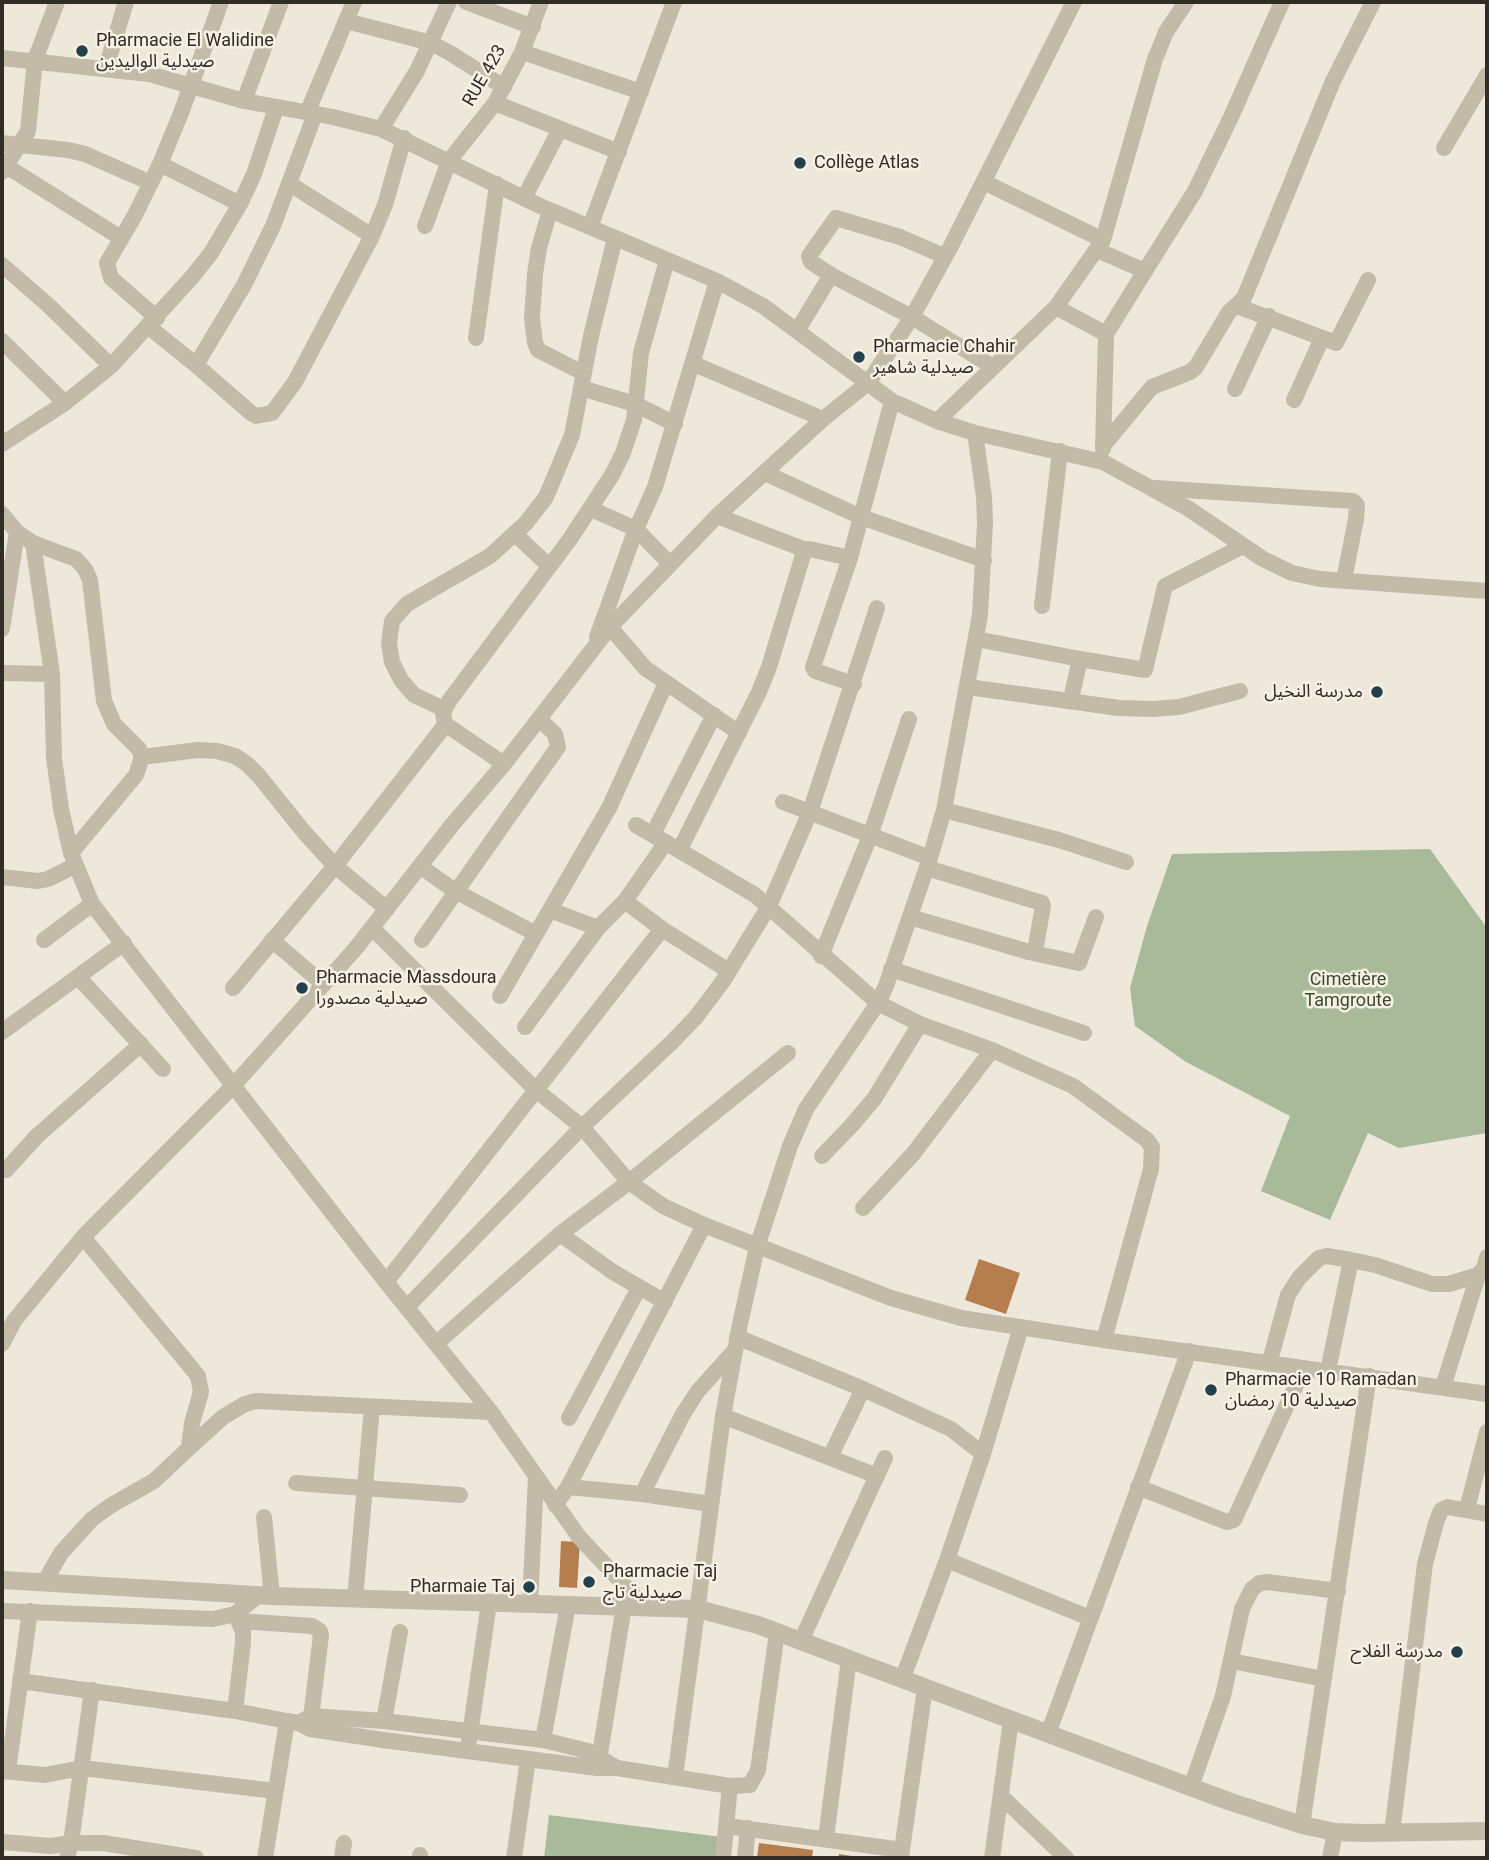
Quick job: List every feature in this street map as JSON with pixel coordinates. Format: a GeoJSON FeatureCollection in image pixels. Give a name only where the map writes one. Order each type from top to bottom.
{"type":"FeatureCollection","features":[{"type":"Feature","properties":{"kind":"street"},"geometry":{"type":"LineString","coordinates":[[57,2],[35,60],[28,131],[4,169],[121,238]]}},
{"type":"Feature","properties":{"kind":"street"},"geometry":{"type":"LineString","coordinates":[[106,68],[126,2]]}},
{"type":"Feature","properties":{"kind":"street"},"geometry":{"type":"LineString","coordinates":[[221,2],[160,164],[107,263],[110,274],[153,322],[196,365],[251,413],[264,416],[272,413],[295,382],[372,236],[385,205],[404,138]]}},
{"type":"Feature","properties":{"kind":"street"},"geometry":{"type":"LineString","coordinates":[[244,101],[281,2]]}},
{"type":"Feature","properties":{"kind":"street"},"geometry":{"type":"LineString","coordinates":[[196,365],[244,285],[273,226],[290,184],[311,113],[354,2]]}},
{"type":"Feature","properties":{"kind":"street"},"geometry":{"type":"LineString","coordinates":[[381,128],[417,71],[449,2]]}},
{"type":"Feature","properties":{"kind":"street"},"geometry":{"type":"LineString","coordinates":[[466,2],[533,27]]}},
{"type":"Feature","properties":{"kind":"street","name":"RUE 423"},"geometry":{"type":"LineString","coordinates":[[425,226],[449,161],[504,88],[533,27],[541,2]]}},
{"type":"Feature","properties":{"kind":"street"},"geometry":{"type":"LineString","coordinates":[[590,227],[674,2]]}},
{"type":"Feature","properties":{"kind":"street"},"geometry":{"type":"LineString","coordinates":[[2,1344],[8,1317],[290,1025],[505,764],[610,627],[717,516],[823,419],[868,383],[912,317],[984,182],[1021,103],[1074,2]]}},
{"type":"Feature","properties":{"kind":"street"},"geometry":{"type":"LineString","coordinates":[[937,421],[1056,307],[1100,245],[1155,59],[1166,32],[1186,2]]}},
{"type":"Feature","properties":{"kind":"street"},"geometry":{"type":"LineString","coordinates":[[1103,454],[1106,334],[1195,191],[1282,2]]}},
{"type":"Feature","properties":{"kind":"street"},"geometry":{"type":"LineString","coordinates":[[1103,454],[1152,387],[1196,367],[1223,320],[1244,298],[1333,81],[1373,2]]}},
{"type":"Feature","properties":{"kind":"street"},"geometry":{"type":"LineString","coordinates":[[346,21],[430,43],[504,88]]}},
{"type":"Feature","properties":{"kind":"street"},"geometry":{"type":"LineString","coordinates":[[522,52],[641,92]]}},
{"type":"Feature","properties":{"kind":"street"},"geometry":{"type":"LineString","coordinates":[[2,58],[106,68],[164,77],[244,101],[381,128],[550,210],[718,281],[763,306],[892,401],[937,421],[975,433],[1060,451],[1103,454],[1147,488],[1189,509],[1263,559],[1292,573],[1487,592]]}},
{"type":"Feature","properties":{"kind":"street"},"geometry":{"type":"LineString","coordinates":[[1444,148],[1487,75]]}},
{"type":"Feature","properties":{"kind":"street"},"geometry":{"type":"LineString","coordinates":[[495,103],[619,152]]}},
{"type":"Feature","properties":{"kind":"street"},"geometry":{"type":"LineString","coordinates":[[2,444],[65,403],[111,366],[153,322],[211,253],[254,174],[276,108]]}},
{"type":"Feature","properties":{"kind":"street"},"geometry":{"type":"LineString","coordinates":[[524,198],[561,129]]}},
{"type":"Feature","properties":{"kind":"street"},"geometry":{"type":"LineString","coordinates":[[2,143],[85,154],[151,183]]}},
{"type":"Feature","properties":{"kind":"street"},"geometry":{"type":"LineString","coordinates":[[160,164],[240,204]]}},
{"type":"Feature","properties":{"kind":"street"},"geometry":{"type":"LineString","coordinates":[[984,182],[1145,271]]}},
{"type":"Feature","properties":{"kind":"street"},"geometry":{"type":"LineString","coordinates":[[290,184],[372,236]]}},
{"type":"Feature","properties":{"kind":"street"},"geometry":{"type":"LineString","coordinates":[[477,338],[497,184]]}},
{"type":"Feature","properties":{"kind":"street"},"geometry":{"type":"LineString","coordinates":[[550,210],[535,274],[532,318],[537,350],[582,380],[675,424]]}},
{"type":"Feature","properties":{"kind":"street"},"geometry":{"type":"LineString","coordinates":[[944,256],[900,237],[836,218],[809,256],[811,262],[831,275],[912,317],[993,368]]}},
{"type":"Feature","properties":{"kind":"street"},"geometry":{"type":"LineString","coordinates":[[505,764],[414,695],[401,680],[392,662],[389,643],[392,621],[407,604],[491,556],[516,534],[537,510],[555,480],[572,435],[615,237]]}},
{"type":"Feature","properties":{"kind":"street"},"geometry":{"type":"LineString","coordinates":[[233,988],[410,773],[445,717],[591,509],[623,453],[634,419],[641,353],[667,260]]}},
{"type":"Feature","properties":{"kind":"street"},"geometry":{"type":"LineString","coordinates":[[2,265],[111,366]]}},
{"type":"Feature","properties":{"kind":"street"},"geometry":{"type":"LineString","coordinates":[[797,331],[831,275]]}},
{"type":"Feature","properties":{"kind":"street"},"geometry":{"type":"LineString","coordinates":[[1237,306],[1333,342],[1339,340],[1368,280]]}},
{"type":"Feature","properties":{"kind":"street"},"geometry":{"type":"LineString","coordinates":[[593,647],[636,529],[651,497],[718,281]]}},
{"type":"Feature","properties":{"kind":"street"},"geometry":{"type":"LineString","coordinates":[[1056,307],[1106,334]]}},
{"type":"Feature","properties":{"kind":"street"},"geometry":{"type":"LineString","coordinates":[[1235,389],[1269,316]]}},
{"type":"Feature","properties":{"kind":"street"},"geometry":{"type":"LineString","coordinates":[[1294,400],[1322,338]]}},
{"type":"Feature","properties":{"kind":"street"},"geometry":{"type":"LineString","coordinates":[[2,341],[65,403]]}},
{"type":"Feature","properties":{"kind":"street"},"geometry":{"type":"LineString","coordinates":[[694,364],[823,419]]}},
{"type":"Feature","properties":{"kind":"street"},"geometry":{"type":"LineString","coordinates":[[853,684],[816,671],[813,667],[850,558],[892,401]]}},
{"type":"Feature","properties":{"kind":"street"},"geometry":{"type":"LineString","coordinates":[[675,1777],[723,1416],[757,1247],[790,1146],[806,1109],[878,1003],[929,863],[944,810],[981,615],[984,497],[975,433]]}},
{"type":"Feature","properties":{"kind":"street"},"geometry":{"type":"LineString","coordinates":[[1042,606],[1060,451]]}},
{"type":"Feature","properties":{"kind":"street"},"geometry":{"type":"LineString","coordinates":[[765,473],[861,517],[984,560]]}},
{"type":"Feature","properties":{"kind":"street"},"geometry":{"type":"LineString","coordinates":[[1147,488],[1353,501],[1357,505],[1356,519],[1344,580]]}},
{"type":"Feature","properties":{"kind":"street"},"geometry":{"type":"LineString","coordinates":[[591,509],[636,529],[669,563]]}},
{"type":"Feature","properties":{"kind":"street"},"geometry":{"type":"LineString","coordinates":[[2,514],[17,532],[33,543],[76,559],[90,580],[104,701],[114,724],[139,749],[142,757],[136,775],[74,859],[48,879],[38,881],[2,877]]}},
{"type":"Feature","properties":{"kind":"street"},"geometry":{"type":"LineString","coordinates":[[717,516],[806,550],[850,558]]}},
{"type":"Feature","properties":{"kind":"street"},"geometry":{"type":"LineString","coordinates":[[2,629],[17,532]]}},
{"type":"Feature","properties":{"kind":"street"},"geometry":{"type":"LineString","coordinates":[[516,534],[549,566]]}},
{"type":"Feature","properties":{"kind":"street"},"geometry":{"type":"LineString","coordinates":[[33,543],[52,674],[54,758],[61,809],[74,859],[92,904],[386,1282],[491,1412],[579,1537],[644,1606]]}},
{"type":"Feature","properties":{"kind":"street"},"geometry":{"type":"LineString","coordinates":[[976,639],[1145,670],[1163,589],[1243,546]]}},
{"type":"Feature","properties":{"kind":"street"},"geometry":{"type":"LineString","coordinates":[[524,1027],[598,928],[625,901],[739,733],[769,667],[806,550]]}},
{"type":"Feature","properties":{"kind":"street"},"geometry":{"type":"LineString","coordinates":[[407,1307],[582,1127],[672,1042],[713,995],[769,906],[810,812],[877,608]]}},
{"type":"Feature","properties":{"kind":"street"},"geometry":{"type":"LineString","coordinates":[[610,627],[645,668],[739,733]]}},
{"type":"Feature","properties":{"kind":"street"},"geometry":{"type":"LineString","coordinates":[[1071,699],[1080,659]]}},
{"type":"Feature","properties":{"kind":"street"},"geometry":{"type":"LineString","coordinates":[[2,673],[52,674]]}},
{"type":"Feature","properties":{"kind":"street"},"geometry":{"type":"LineString","coordinates":[[500,996],[608,808],[666,683]]}},
{"type":"Feature","properties":{"kind":"street"},"geometry":{"type":"LineString","coordinates":[[968,687],[1071,699],[1119,708],[1153,709],[1180,707],[1240,691]]}},
{"type":"Feature","properties":{"kind":"street"},"geometry":{"type":"LineString","coordinates":[[666,842],[714,715]]}},
{"type":"Feature","properties":{"kind":"street"},"geometry":{"type":"LineString","coordinates":[[422,940],[558,747],[555,734],[539,719]]}},
{"type":"Feature","properties":{"kind":"street"},"geometry":{"type":"LineString","coordinates":[[821,956],[870,836],[909,719]]}},
{"type":"Feature","properties":{"kind":"street"},"geometry":{"type":"LineString","coordinates":[[142,757],[198,750],[235,756],[259,776],[295,822],[335,866],[387,909]]}},
{"type":"Feature","properties":{"kind":"street"},"geometry":{"type":"LineString","coordinates":[[783,802],[870,836],[929,863],[1042,903],[1033,953]]}},
{"type":"Feature","properties":{"kind":"street"},"geometry":{"type":"LineString","coordinates":[[944,810],[1059,840],[1126,862]]}},
{"type":"Feature","properties":{"kind":"street"},"geometry":{"type":"LineString","coordinates":[[636,825],[769,906],[821,956],[878,1003],[920,1024],[992,1050],[1073,1086],[1140,1133],[1152,1147],[1151,1168],[1104,1340]]}},
{"type":"Feature","properties":{"kind":"street"},"geometry":{"type":"LineString","coordinates":[[420,866],[455,891],[536,934]]}},
{"type":"Feature","properties":{"kind":"street"},"geometry":{"type":"LineString","coordinates":[[625,901],[662,929],[729,971]]}},
{"type":"Feature","properties":{"kind":"street"},"geometry":{"type":"LineString","coordinates":[[44,940],[92,904]]}},
{"type":"Feature","properties":{"kind":"street"},"geometry":{"type":"LineString","coordinates":[[550,910],[598,928]]}},
{"type":"Feature","properties":{"kind":"street"},"geometry":{"type":"LineString","coordinates":[[909,917],[1033,953],[1079,963],[1096,917]]}},
{"type":"Feature","properties":{"kind":"street"},"geometry":{"type":"LineString","coordinates":[[372,928],[536,1090],[582,1127],[629,1182],[663,1206],[704,1225],[915,1306],[961,1318],[1487,1394]]}},
{"type":"Feature","properties":{"kind":"street"},"geometry":{"type":"LineString","coordinates":[[386,1282],[573,1039],[662,929]]}},
{"type":"Feature","properties":{"kind":"street"},"geometry":{"type":"LineString","coordinates":[[272,940],[323,984]]}},
{"type":"Feature","properties":{"kind":"street"},"geometry":{"type":"LineString","coordinates":[[2,1032],[124,943]]}},
{"type":"Feature","properties":{"kind":"street"},"geometry":{"type":"LineString","coordinates":[[891,969],[1084,1033]]}},
{"type":"Feature","properties":{"kind":"street"},"geometry":{"type":"LineString","coordinates":[[79,978],[163,1069]]}},
{"type":"Feature","properties":{"kind":"street"},"geometry":{"type":"LineString","coordinates":[[822,1156],[874,1099],[920,1024]]}},
{"type":"Feature","properties":{"kind":"street"},"geometry":{"type":"LineString","coordinates":[[6,1170],[37,1136],[141,1044]]}},
{"type":"Feature","properties":{"kind":"street"},"geometry":{"type":"LineString","coordinates":[[863,1208],[913,1154],[992,1050]]}},
{"type":"Feature","properties":{"kind":"street"},"geometry":{"type":"LineString","coordinates":[[437,1343],[560,1234],[629,1182],[788,1053]]}},
{"type":"Feature","properties":{"kind":"street"},"geometry":{"type":"LineString","coordinates":[[555,1505],[568,1487],[704,1225]]}},
{"type":"Feature","properties":{"kind":"street"},"geometry":{"type":"LineString","coordinates":[[560,1234],[665,1303]]}},
{"type":"Feature","properties":{"kind":"street"},"geometry":{"type":"LineString","coordinates":[[83,1237],[198,1376],[201,1392],[192,1423],[189,1448]]}},
{"type":"Feature","properties":{"kind":"street"},"geometry":{"type":"LineString","coordinates":[[1269,1364],[1287,1295],[1319,1258],[1327,1256],[1376,1265],[1433,1284],[1460,1282],[1478,1275]]}},
{"type":"Feature","properties":{"kind":"street"},"geometry":{"type":"LineString","coordinates":[[1443,1387],[1478,1275],[1484,1268],[1487,1257]]}},
{"type":"Feature","properties":{"kind":"street"},"geometry":{"type":"LineString","coordinates":[[1328,1371],[1351,1260]]}},
{"type":"Feature","properties":{"kind":"street"},"geometry":{"type":"LineString","coordinates":[[569,1418],[639,1288]]}},
{"type":"Feature","properties":{"kind":"street"},"geometry":{"type":"LineString","coordinates":[[902,1680],[983,1454],[1021,1327]]}},
{"type":"Feature","properties":{"kind":"street"},"geometry":{"type":"LineString","coordinates":[[736,1344],[863,1388],[951,1429],[983,1454]]}},
{"type":"Feature","properties":{"kind":"street"},"geometry":{"type":"LineString","coordinates":[[642,1494],[683,1414],[736,1344]]}},
{"type":"Feature","properties":{"kind":"street"},"geometry":{"type":"LineString","coordinates":[[1048,1734],[1189,1351]]}},
{"type":"Feature","properties":{"kind":"street"},"geometry":{"type":"LineString","coordinates":[[1138,1487],[1227,1522],[1234,1520],[1304,1368]]}},
{"type":"Feature","properties":{"kind":"street"},"geometry":{"type":"LineString","coordinates":[[1301,1825],[1369,1376]]}},
{"type":"Feature","properties":{"kind":"street"},"geometry":{"type":"LineString","coordinates":[[830,1457],[863,1388]]}},
{"type":"Feature","properties":{"kind":"street"},"geometry":{"type":"LineString","coordinates":[[44,1583],[61,1553],[92,1519],[154,1481],[223,1417],[245,1404],[256,1401],[491,1412]]}},
{"type":"Feature","properties":{"kind":"street"},"geometry":{"type":"LineString","coordinates":[[355,1599],[372,1407]]}},
{"type":"Feature","properties":{"kind":"street"},"geometry":{"type":"LineString","coordinates":[[723,1416],[877,1476]]}},
{"type":"Feature","properties":{"kind":"street"},"geometry":{"type":"LineString","coordinates":[[1467,1509],[1487,1432]]}},
{"type":"Feature","properties":{"kind":"street"},"geometry":{"type":"LineString","coordinates":[[801,1641],[886,1458]]}},
{"type":"Feature","properties":{"kind":"street"},"geometry":{"type":"LineString","coordinates":[[530,1604],[536,1478]]}},
{"type":"Feature","properties":{"kind":"street"},"geometry":{"type":"LineString","coordinates":[[296,1483],[460,1495]]}},
{"type":"Feature","properties":{"kind":"street"},"geometry":{"type":"LineString","coordinates":[[568,1487],[711,1504]]}},
{"type":"Feature","properties":{"kind":"street"},"geometry":{"type":"LineString","coordinates":[[1392,1833],[1425,1564],[1441,1510],[1452,1506],[1487,1514]]}},
{"type":"Feature","properties":{"kind":"street"},"geometry":{"type":"LineString","coordinates":[[264,1517],[266,1596]]}},
{"type":"Feature","properties":{"kind":"street"},"geometry":{"type":"LineString","coordinates":[[947,1560],[1090,1618]]}},
{"type":"Feature","properties":{"kind":"street"},"geometry":{"type":"LineString","coordinates":[[2,1580],[266,1596],[698,1609],[738,1618],[1191,1787],[1301,1825],[1335,1832],[1487,1831]]}},
{"type":"Feature","properties":{"kind":"street"},"geometry":{"type":"LineString","coordinates":[[1191,1787],[1223,1696],[1242,1609],[1252,1589],[1267,1582],[1338,1591]]}},
{"type":"Feature","properties":{"kind":"street"},"geometry":{"type":"LineString","coordinates":[[237,1618],[266,1596]]}},
{"type":"Feature","properties":{"kind":"street"},"geometry":{"type":"LineString","coordinates":[[468,1750],[489,1603]]}},
{"type":"Feature","properties":{"kind":"street"},"geometry":{"type":"LineString","coordinates":[[543,1740],[568,1605]]}},
{"type":"Feature","properties":{"kind":"street"},"geometry":{"type":"LineString","coordinates":[[598,1762],[624,1606]]}},
{"type":"Feature","properties":{"kind":"street"},"geometry":{"type":"LineString","coordinates":[[2,1611],[237,1618],[312,1626],[320,1630],[302,1722],[275,1791],[265,1858]]}},
{"type":"Feature","properties":{"kind":"street"},"geometry":{"type":"LineString","coordinates":[[30,1611],[5,1771],[45,1775],[82,1768],[275,1791]]}},
{"type":"Feature","properties":{"kind":"street"},"geometry":{"type":"LineString","coordinates":[[235,1711],[243,1643],[237,1618]]}},
{"type":"Feature","properties":{"kind":"street"},"geometry":{"type":"LineString","coordinates":[[384,1721],[400,1632]]}},
{"type":"Feature","properties":{"kind":"street"},"geometry":{"type":"LineString","coordinates":[[20,1681],[235,1711],[528,1759],[598,1762],[617,1768],[730,1786],[750,1785],[758,1770],[777,1632]]}},
{"type":"Feature","properties":{"kind":"street"},"geometry":{"type":"LineString","coordinates":[[826,1838],[849,1660]]}},
{"type":"Feature","properties":{"kind":"street"},"geometry":{"type":"LineString","coordinates":[[1231,1661],[1324,1679]]}},
{"type":"Feature","properties":{"kind":"street"},"geometry":{"type":"LineString","coordinates":[[727,1826],[826,1838],[902,1854],[925,1688]]}},
{"type":"Feature","properties":{"kind":"street"},"geometry":{"type":"LineString","coordinates":[[69,1851],[92,1690]]}},
{"type":"Feature","properties":{"kind":"street"},"geometry":{"type":"LineString","coordinates":[[992,1858],[1011,1720]]}},
{"type":"Feature","properties":{"kind":"street"},"geometry":{"type":"LineString","coordinates":[[302,1722],[384,1721],[543,1740],[574,1746],[598,1762]]}},
{"type":"Feature","properties":{"kind":"street"},"geometry":{"type":"LineString","coordinates":[[514,1858],[528,1759]]}},
{"type":"Feature","properties":{"kind":"street"},"geometry":{"type":"LineString","coordinates":[[723,1858],[730,1786]]}},
{"type":"Feature","properties":{"kind":"street"},"geometry":{"type":"LineString","coordinates":[[1001,1796],[1066,1858]]}},
{"type":"Feature","properties":{"kind":"street"},"geometry":{"type":"LineString","coordinates":[[744,1858],[748,1828]]}},
{"type":"Feature","properties":{"kind":"street"},"geometry":{"type":"LineString","coordinates":[[1330,1858],[1335,1832]]}},
{"type":"Feature","properties":{"kind":"street"},"geometry":{"type":"LineString","coordinates":[[2,1842],[50,1846],[69,1851],[103,1843],[197,1858]]}},
{"type":"Feature","properties":{"kind":"green space","name":"Cimetière Tamgroute"},"geometry":{"type":"Polygon","coordinates":[[[1430,849],[1487,928],[1487,1133],[1399,1148],[1368,1133],[1330,1220],[1261,1191],[1290,1116],[1186,1062],[1135,1026],[1130,988],[1147,926],[1172,854],[1430,849]]]}},
{"type":"Feature","properties":{"kind":"green space"},"geometry":{"type":"Polygon","coordinates":[[[549,1815],[722,1837],[719,1858],[544,1858],[549,1815]]]}},
{"type":"Feature","properties":{"kind":"building"},"geometry":{"type":"Polygon","coordinates":[[[979,1259],[1020,1273],[1006,1314],[965,1300],[979,1259]]]}},
{"type":"Feature","properties":{"kind":"building"},"geometry":{"type":"Polygon","coordinates":[[[561,1541],[580,1542],[577,1588],[559,1587],[561,1541]]]}},
{"type":"Feature","properties":{"kind":"building"},"geometry":{"type":"Polygon","coordinates":[[[759,1843],[813,1850],[812,1858],[757,1858],[759,1843]]]}},
{"type":"Feature","properties":{"kind":"building"},"geometry":{"type":"Polygon","coordinates":[[[839,1854],[858,1857],[858,1858],[838,1858],[839,1854]]]}},
{"type":"Feature","properties":{"kind":"place","name":"Pharmacie El Walidine صيدلية الواليدين"},"geometry":{"type":"Point","coordinates":[82,51]}},
{"type":"Feature","properties":{"kind":"place","name":"Collège Atlas"},"geometry":{"type":"Point","coordinates":[800,163]}},
{"type":"Feature","properties":{"kind":"place","name":"Pharmacie Chahir صيدلية شاهير"},"geometry":{"type":"Point","coordinates":[859,357]}},
{"type":"Feature","properties":{"kind":"place","name":"مدرسة النخيل"},"geometry":{"type":"Point","coordinates":[1377,692]}},
{"type":"Feature","properties":{"kind":"place","name":"Pharmacie Massdoura صيدلية مصدورا"},"geometry":{"type":"Point","coordinates":[302,988]}},
{"type":"Feature","properties":{"kind":"place","name":"Pharmacie 10 Ramadan صيدلية 10 رمضان"},"geometry":{"type":"Point","coordinates":[1211,1390]}},
{"type":"Feature","properties":{"kind":"place","name":"Pharmacie Taj صيدلية تاج"},"geometry":{"type":"Point","coordinates":[589,1582]}},
{"type":"Feature","properties":{"kind":"place","name":"Pharmaie Taj"},"geometry":{"type":"Point","coordinates":[529,1587]}},
{"type":"Feature","properties":{"kind":"place","name":"مدرسة الفلاح"},"geometry":{"type":"Point","coordinates":[1457,1652]}}]}
